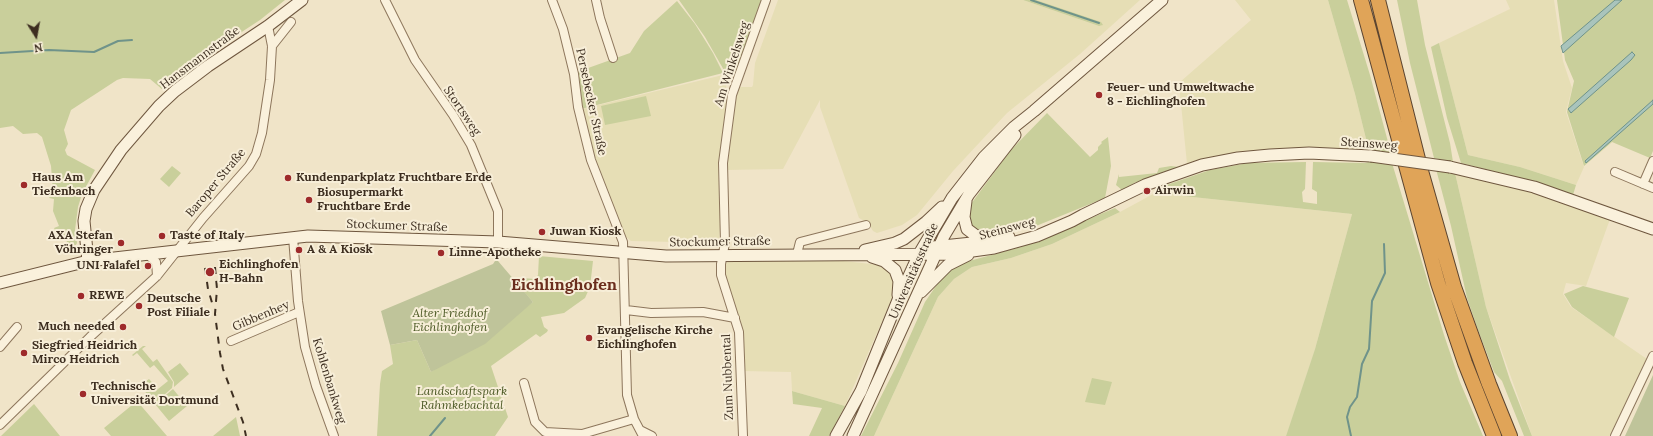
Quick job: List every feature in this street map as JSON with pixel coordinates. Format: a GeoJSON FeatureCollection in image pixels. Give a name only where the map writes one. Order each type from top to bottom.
{"type":"FeatureCollection","features":[{"type":"Feature","properties":{"kind":"highway"},"geometry":{"type":"LineString","coordinates":[[1361,0],[1438,284],[1465,363],[1494,436]]}},
{"type":"Feature","properties":{"kind":"highway"},"geometry":{"type":"LineString","coordinates":[[1378,0],[1421,171],[1454,287],[1481,363],[1510,436]]}},
{"type":"Feature","properties":{"kind":"main road"},"geometry":{"type":"LineString","coordinates":[[268,26],[302,0]]}},
{"type":"Feature","properties":{"kind":"main road","name":"Universitätsstraße"},"geometry":{"type":"LineString","coordinates":[[836,436],[861,391],[898,300],[921,251],[952,198],[984,157],[1014,127],[1162,0]]}},
{"type":"Feature","properties":{"kind":"main road","name":"Hansmannstraße"},"geometry":{"type":"LineString","coordinates":[[88,261],[84,221],[86,209],[94,190],[121,150],[159,106],[175,91],[208,66],[268,26]]}},
{"type":"Feature","properties":{"kind":"main road","name":"Universitätsstraße"},"geometry":{"type":"LineString","coordinates":[[853,436],[917,297],[936,250],[969,194],[1004,147],[1026,124],[1034,111]]}},
{"type":"Feature","properties":{"kind":"main road","name":"Steinsweg"},"geometry":{"type":"LineString","coordinates":[[936,250],[1031,232],[1083,214],[1164,177],[1185,170],[1222,161],[1278,154],[1309,153],[1371,156],[1450,167],[1534,187],[1653,229]]}},
{"type":"Feature","properties":{"kind":"main road"},"geometry":{"type":"LineString","coordinates":[[969,194],[964,212],[966,226],[975,235],[993,240]]}},
{"type":"Feature","properties":{"kind":"main road"},"geometry":{"type":"LineString","coordinates":[[865,252],[904,239],[926,222],[952,198]]}},
{"type":"Feature","properties":{"kind":"main road","name":"Steinsweg"},"geometry":{"type":"LineString","coordinates":[[936,250],[979,250],[1015,243],[1072,222],[1083,214]]}},
{"type":"Feature","properties":{"kind":"main road","name":"Stockumer Straße"},"geometry":{"type":"LineString","coordinates":[[0,283],[88,261],[293,237],[332,236],[498,242],[624,254],[666,256],[936,250]]}},
{"type":"Feature","properties":{"kind":"main road"},"geometry":{"type":"LineString","coordinates":[[917,297],[948,265],[979,250]]}},
{"type":"Feature","properties":{"kind":"main road","name":"Universitätsstraße"},"geometry":{"type":"LineString","coordinates":[[865,252],[884,261],[895,270],[899,281],[898,300]]}},
{"type":"Feature","properties":{"kind":"street","name":"Stortsweg"},"geometry":{"type":"LineString","coordinates":[[384,0],[415,60],[453,115],[471,145],[498,211],[498,242]]}},
{"type":"Feature","properties":{"kind":"street","name":"Persebecker Straße"},"geometry":{"type":"LineString","coordinates":[[552,0],[563,29],[574,74],[578,107],[586,144],[596,176],[623,242],[626,310],[627,399],[634,419],[642,433]]}},
{"type":"Feature","properties":{"kind":"street"},"geometry":{"type":"LineString","coordinates":[[597,0],[600,18],[613,58]]}},
{"type":"Feature","properties":{"kind":"street","name":"Am Winkelsweg"},"geometry":{"type":"LineString","coordinates":[[722,255],[725,243],[723,163],[732,95],[766,0]]}},
{"type":"Feature","properties":{"kind":"street"},"geometry":{"type":"LineString","coordinates":[[272,46],[291,22]]}},
{"type":"Feature","properties":{"kind":"street","name":"Baroper Straße"},"geometry":{"type":"LineString","coordinates":[[0,425],[90,337],[158,276],[203,218],[249,166],[256,154],[262,133],[272,46],[268,26]]}},
{"type":"Feature","properties":{"kind":"street"},"geometry":{"type":"LineString","coordinates":[[1643,184],[1653,160]]}},
{"type":"Feature","properties":{"kind":"street"},"geometry":{"type":"LineString","coordinates":[[1615,172],[1653,188]]}},
{"type":"Feature","properties":{"kind":"street"},"geometry":{"type":"LineString","coordinates":[[797,254],[800,242],[866,225]]}},
{"type":"Feature","properties":{"kind":"street","name":"Kohlenbankweg"},"geometry":{"type":"LineString","coordinates":[[293,237],[300,312],[308,358],[334,436]]}},
{"type":"Feature","properties":{"kind":"street"},"geometry":{"type":"LineString","coordinates":[[147,254],[156,262],[158,276]]}},
{"type":"Feature","properties":{"kind":"street","name":"Zum Nubbental"},"geometry":{"type":"LineString","coordinates":[[722,255],[722,281],[735,318],[739,335],[742,436]]}},
{"type":"Feature","properties":{"kind":"street","name":"Zum Nubbental"},"geometry":{"type":"LineString","coordinates":[[626,310],[651,313],[702,312],[735,318]]}},
{"type":"Feature","properties":{"kind":"street","name":"Gibbenhey"},"geometry":{"type":"LineString","coordinates":[[231,341],[300,312]]}},
{"type":"Feature","properties":{"kind":"street"},"geometry":{"type":"LineString","coordinates":[[0,347],[17,327]]}},
{"type":"Feature","properties":{"kind":"street"},"geometry":{"type":"LineString","coordinates":[[1615,436],[1653,356]]}},
{"type":"Feature","properties":{"kind":"street"},"geometry":{"type":"LineString","coordinates":[[524,383],[535,422],[540,428],[549,433],[580,435],[634,419]]}},
{"type":"Feature","properties":{"kind":"street"},"geometry":{"type":"LineString","coordinates":[[642,433],[652,436]]}},
{"type":"Feature","properties":{"kind":"shaded area"},"geometry":{"type":"Polygon","coordinates":[[[778,0],[1023,0],[1099,26],[1102,25],[1036,0],[1140,0],[1080,54],[1007,113],[953,171],[917,215],[902,225],[877,233],[873,231],[868,223],[859,218],[820,107],[820,100],[783,169],[725,170],[735,99],[739,87],[752,87],[753,85],[755,63],[778,0]]]}},
{"type":"Feature","properties":{"kind":"shaded area"},"geometry":{"type":"Polygon","coordinates":[[[1235,0],[1328,0],[1355,94],[1369,151],[1297,148],[1264,150],[1235,153],[1187,164],[1180,82],[1251,20],[1235,0]]]}},
{"type":"Feature","properties":{"kind":"shaded area"},"geometry":{"type":"Polygon","coordinates":[[[1506,0],[1554,0],[1563,61],[1572,88],[1566,112],[1584,167],[1576,185],[1520,167],[1468,155],[1439,43],[1510,9],[1506,0]]]}},
{"type":"Feature","properties":{"kind":"shaded area"},"geometry":{"type":"Polygon","coordinates":[[[723,75],[729,97],[719,243],[631,241],[625,236],[598,173],[582,109],[723,75]]]}},
{"type":"Feature","properties":{"kind":"shaded area"},"geometry":{"type":"Polygon","coordinates":[[[1455,173],[1536,193],[1610,219],[1586,286],[1566,283],[1563,294],[1571,307],[1647,359],[1610,436],[1532,436],[1486,307],[1455,173]]]}},
{"type":"Feature","properties":{"kind":"shaded area"},"geometry":{"type":"Polygon","coordinates":[[[1155,193],[1352,214],[1315,349],[1286,436],[874,436],[938,297],[954,279],[972,267],[1011,258],[1052,244],[1120,212],[1155,193]]]}},
{"type":"Feature","properties":{"kind":"shaded area"},"geometry":{"type":"Polygon","coordinates":[[[835,260],[880,265],[894,274],[894,294],[845,406],[792,391],[791,372],[743,371],[725,280],[725,264],[729,261],[835,260]]]}},
{"type":"Feature","properties":{"kind":"green space"},"geometry":{"type":"Polygon","coordinates":[[[0,0],[285,0],[260,20],[211,52],[163,90],[150,79],[123,78],[117,80],[71,110],[64,130],[68,144],[65,150],[67,155],[95,170],[82,194],[78,207],[75,230],[77,243],[70,255],[63,251],[67,241],[65,237],[59,238],[54,228],[59,226],[53,211],[54,199],[49,198],[53,192],[51,166],[42,137],[37,133],[23,134],[13,126],[0,128],[0,0]]]}},
{"type":"Feature","properties":{"kind":"green space"},"geometry":{"type":"Polygon","coordinates":[[[679,0],[764,0],[737,74],[725,72],[705,37],[679,0]]]}},
{"type":"Feature","properties":{"kind":"green space"},"geometry":{"type":"Polygon","coordinates":[[[1023,0],[1036,0],[1101,22],[1103,25],[1099,26],[1023,0]]]}},
{"type":"Feature","properties":{"kind":"green space"},"geometry":{"type":"Polygon","coordinates":[[[1328,0],[1347,0],[1370,75],[1391,153],[1369,151],[1355,94],[1328,0]]]}},
{"type":"Feature","properties":{"kind":"green space"},"geometry":{"type":"Polygon","coordinates":[[[1397,0],[1417,0],[1425,45],[1450,143],[1453,162],[1434,158],[1410,63],[1397,0]]]}},
{"type":"Feature","properties":{"kind":"green space"},"geometry":{"type":"Polygon","coordinates":[[[1557,0],[1653,0],[1653,151],[1650,158],[1612,142],[1584,166],[1567,112],[1574,81],[1565,60],[1557,0]]]}},
{"type":"Feature","properties":{"kind":"green space"},"geometry":{"type":"Polygon","coordinates":[[[677,1],[695,24],[713,53],[723,73],[581,109],[577,72],[630,53],[644,31],[677,1]]]}},
{"type":"Feature","properties":{"kind":"green space"},"geometry":{"type":"Polygon","coordinates":[[[1439,43],[1468,155],[1520,167],[1576,185],[1573,195],[1528,180],[1461,163],[1447,118],[1431,47],[1439,43]]]}},
{"type":"Feature","properties":{"kind":"green space"},"geometry":{"type":"Polygon","coordinates":[[[646,96],[651,116],[605,125],[601,106],[646,96]]]}},
{"type":"Feature","properties":{"kind":"green space"},"geometry":{"type":"Polygon","coordinates":[[[1047,113],[1090,157],[1098,150],[1098,147],[1102,143],[1101,142],[1108,137],[1111,166],[1105,198],[1036,226],[1001,233],[982,234],[971,227],[968,208],[1010,151],[1047,113]]]}},
{"type":"Feature","properties":{"kind":"green space"},"geometry":{"type":"Polygon","coordinates":[[[1372,161],[1392,163],[1444,335],[1460,382],[1483,436],[1286,436],[1315,349],[1352,214],[1155,193],[1155,189],[1210,170],[1248,163],[1306,162],[1305,189],[1302,192],[1303,202],[1317,204],[1317,192],[1312,189],[1313,162],[1365,163],[1372,161]]]}},
{"type":"Feature","properties":{"kind":"green space"},"geometry":{"type":"Polygon","coordinates":[[[172,166],[181,173],[169,187],[160,179],[172,166]]]}},
{"type":"Feature","properties":{"kind":"green space"},"geometry":{"type":"Polygon","coordinates":[[[1171,166],[1179,167],[1137,183],[1136,182],[1122,190],[1116,185],[1119,174],[1119,177],[1157,173],[1159,168],[1171,166]]]}},
{"type":"Feature","properties":{"kind":"green space"},"geometry":{"type":"Polygon","coordinates":[[[1436,169],[1455,173],[1486,307],[1510,380],[1532,436],[1524,436],[1502,381],[1494,372],[1478,330],[1467,298],[1451,226],[1436,169]]]}},
{"type":"Feature","properties":{"kind":"green space"},"geometry":{"type":"Polygon","coordinates":[[[1115,208],[1120,212],[1052,244],[1011,258],[972,267],[954,279],[938,297],[874,436],[861,436],[898,363],[925,302],[940,280],[958,264],[1021,247],[1115,208]]]}},
{"type":"Feature","properties":{"kind":"green space","name":"Landschaftspark Rahmkebachtal"},"geometry":{"type":"Polygon","coordinates":[[[539,256],[593,261],[590,287],[585,298],[564,313],[541,317],[544,327],[548,330],[547,332],[540,337],[536,334],[491,366],[508,417],[495,436],[377,436],[382,371],[393,364],[390,345],[417,340],[431,372],[533,302],[511,277],[535,279],[538,275],[539,256]]]}},
{"type":"Feature","properties":{"kind":"green space","name":"Alter Friedhof Eichlinghofen"},"geometry":{"type":"Polygon","coordinates":[[[495,261],[498,261],[533,302],[485,344],[431,372],[417,340],[390,345],[381,311],[493,264],[495,261]]]}},
{"type":"Feature","properties":{"kind":"green space"},"geometry":{"type":"Polygon","coordinates":[[[1583,286],[1629,298],[1614,337],[1572,307],[1564,294],[1583,286]]]}},
{"type":"Feature","properties":{"kind":"green space"},"geometry":{"type":"Polygon","coordinates":[[[143,346],[146,346],[142,349],[153,362],[157,359],[173,382],[172,388],[155,403],[140,386],[149,379],[158,389],[168,381],[154,365],[150,368],[137,353],[133,356],[132,355],[143,346]]]}},
{"type":"Feature","properties":{"kind":"green space"},"geometry":{"type":"Polygon","coordinates":[[[180,363],[189,374],[174,387],[174,382],[168,372],[180,363]]]}},
{"type":"Feature","properties":{"kind":"green space"},"geometry":{"type":"Polygon","coordinates":[[[1653,375],[1653,436],[1625,436],[1653,375]]]}},
{"type":"Feature","properties":{"kind":"green space"},"geometry":{"type":"Polygon","coordinates":[[[1092,378],[1112,382],[1105,405],[1085,402],[1092,378]]]}},
{"type":"Feature","properties":{"kind":"green space"},"geometry":{"type":"Polygon","coordinates":[[[173,389],[187,406],[169,421],[155,404],[173,389]]]}},
{"type":"Feature","properties":{"kind":"green space"},"geometry":{"type":"Polygon","coordinates":[[[792,391],[845,406],[829,436],[809,436],[822,408],[793,404],[792,391]]]}},
{"type":"Feature","properties":{"kind":"green space"},"geometry":{"type":"Polygon","coordinates":[[[137,401],[167,436],[111,436],[104,428],[137,401]]]}},
{"type":"Feature","properties":{"kind":"green space"},"geometry":{"type":"Polygon","coordinates":[[[34,404],[60,436],[1,436],[34,404]]]}},
{"type":"Feature","properties":{"kind":"green space"},"geometry":{"type":"Polygon","coordinates":[[[236,417],[240,436],[213,436],[236,417]]]}},
{"type":"Feature","properties":{"kind":"water"},"geometry":{"type":"Polygon","coordinates":[[[1615,0],[1622,0],[1563,53],[1561,46],[1615,0]]]}},
{"type":"Feature","properties":{"kind":"water"},"geometry":{"type":"Polygon","coordinates":[[[1632,52],[1635,55],[1631,60],[1571,113],[1568,109],[1632,52]]]}},
{"type":"Feature","properties":{"kind":"water"},"geometry":{"type":"Polygon","coordinates":[[[1653,100],[1653,104],[1586,163],[1585,161],[1653,100]]]}},
{"type":"Feature","properties":{"kind":"waterway"},"geometry":{"type":"LineString","coordinates":[[1031,0],[1099,23]]}},
{"type":"Feature","properties":{"kind":"waterway"},"geometry":{"type":"LineString","coordinates":[[0,53],[49,50],[94,52],[118,41],[132,40]]}},
{"type":"Feature","properties":{"kind":"waterway"},"geometry":{"type":"LineString","coordinates":[[1351,436],[1347,417],[1350,407],[1357,397],[1362,364],[1369,349],[1372,301],[1385,273],[1384,244]]}},
{"type":"Feature","properties":{"kind":"waterway"},"geometry":{"type":"LineString","coordinates":[[430,436],[445,418]]}},
{"type":"Feature","properties":{"kind":"railway"},"geometry":{"type":"LineString","coordinates":[[215,267],[217,289],[215,314],[220,353],[223,369],[243,422],[246,436]]}},
{"type":"Feature","properties":{"kind":"railway"},"geometry":{"type":"LineString","coordinates":[[205,268],[208,289],[213,306]]}},
{"type":"Feature","properties":{"kind":"place","name":"Feuer- und Umweltwache 8 - Eichlinghofen"},"geometry":{"type":"Point","coordinates":[1099,95]}},
{"type":"Feature","properties":{"kind":"place","name":"Kundenparkplatz Fruchtbare Erde"},"geometry":{"type":"Point","coordinates":[288,178]}},
{"type":"Feature","properties":{"kind":"place","name":"Haus Am Tiefenbach"},"geometry":{"type":"Point","coordinates":[24,185]}},
{"type":"Feature","properties":{"kind":"place","name":"Airwin"},"geometry":{"type":"Point","coordinates":[1147,191]}},
{"type":"Feature","properties":{"kind":"place","name":"Biosupermarkt Fruchtbare Erde"},"geometry":{"type":"Point","coordinates":[309,200]}},
{"type":"Feature","properties":{"kind":"place","name":"Juwan Kiosk"},"geometry":{"type":"Point","coordinates":[542,232]}},
{"type":"Feature","properties":{"kind":"place","name":"Taste of Italy"},"geometry":{"type":"Point","coordinates":[162,236]}},
{"type":"Feature","properties":{"kind":"place","name":"AXA Stefan Vöhringer"},"geometry":{"type":"Point","coordinates":[121,243]}},
{"type":"Feature","properties":{"kind":"place","name":"A & A Kiosk"},"geometry":{"type":"Point","coordinates":[299,250]}},
{"type":"Feature","properties":{"kind":"place","name":"Linne-Apotheke"},"geometry":{"type":"Point","coordinates":[441,253]}},
{"type":"Feature","properties":{"kind":"place","name":"UNI Falafel"},"geometry":{"type":"Point","coordinates":[148,266]}},
{"type":"Feature","properties":{"kind":"place","name":"Eichlinghofen H-Bahn"},"geometry":{"type":"Point","coordinates":[210,272]}},
{"type":"Feature","properties":{"kind":"place","name":"REWE"},"geometry":{"type":"Point","coordinates":[81,296]}},
{"type":"Feature","properties":{"kind":"place","name":"Deutsche Post Filiale"},"geometry":{"type":"Point","coordinates":[139,306]}},
{"type":"Feature","properties":{"kind":"place","name":"Much needed"},"geometry":{"type":"Point","coordinates":[123,327]}},
{"type":"Feature","properties":{"kind":"place","name":"Evangelische Kirche Eichlinghofen"},"geometry":{"type":"Point","coordinates":[589,338]}},
{"type":"Feature","properties":{"kind":"place","name":"Siegfried Heidrich Mirco Heidrich"},"geometry":{"type":"Point","coordinates":[24,353]}},
{"type":"Feature","properties":{"kind":"place","name":"Technische Universität Dortmund"},"geometry":{"type":"Point","coordinates":[83,394]}},
{"type":"Feature","properties":{"kind":"district","name":"Eichlinghofen"},"geometry":{"type":"Point","coordinates":[564,285]}}]}
